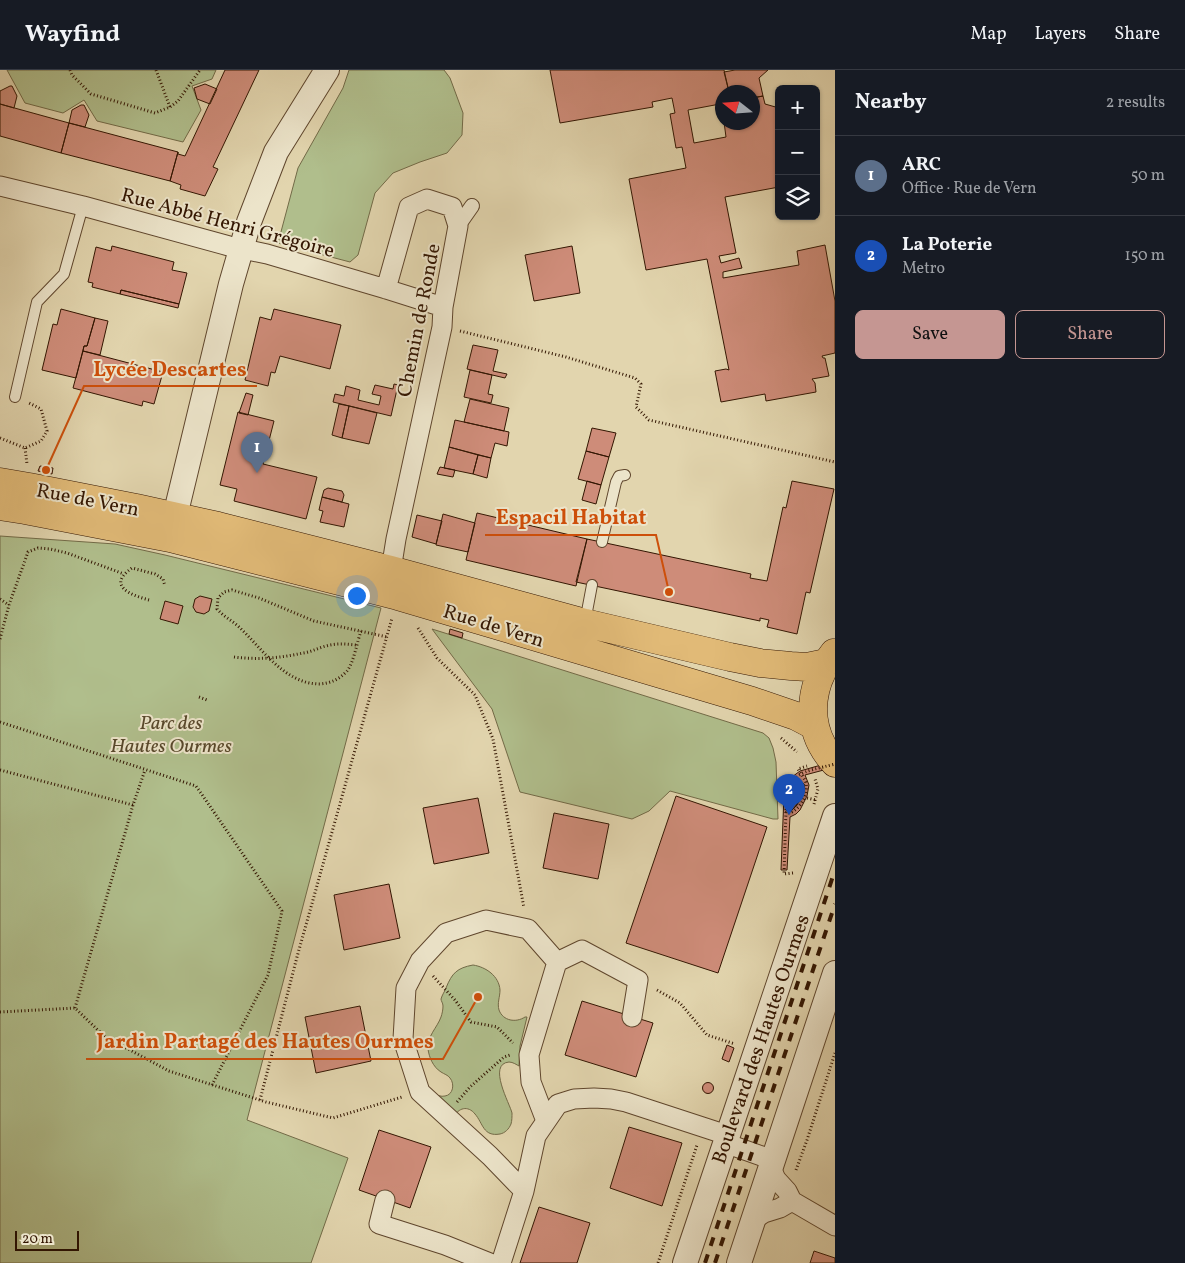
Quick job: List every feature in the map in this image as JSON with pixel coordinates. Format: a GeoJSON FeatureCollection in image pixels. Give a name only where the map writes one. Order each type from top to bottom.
{"type":"FeatureCollection","features":[{"type":"Feature","properties":{"kind":"main road","name":"Rue de Vern"},"geometry":{"type":"LineString","coordinates":[[0,482],[34,488],[172,527],[752,701],[796,716],[815,726]]}},
{"type":"Feature","properties":{"kind":"main road","name":"Rue de Vern"},"geometry":{"type":"LineString","coordinates":[[0,506],[34,512],[172,527],[391,570],[585,623],[760,663],[807,667],[831,657]]}},
{"type":"Feature","properties":{"kind":"main road"},"geometry":{"type":"LineString","coordinates":[[831,657],[818,677],[813,709],[819,739],[825,751],[835,763]]}},
{"type":"Feature","properties":{"kind":"street"},"geometry":{"type":"LineString","coordinates":[[172,527],[249,222],[276,152],[327,70]]}},
{"type":"Feature","properties":{"kind":"street","name":"Rue Abbé Henri Grégoire"},"geometry":{"type":"LineString","coordinates":[[0,186],[83,206],[241,249],[267,254],[386,288],[443,307]]}},
{"type":"Feature","properties":{"kind":"street","name":"Chemin de Ronde"},"geometry":{"type":"LineString","coordinates":[[386,288],[409,207],[427,199],[452,207],[458,226],[443,307],[442,327],[391,570]]}},
{"type":"Feature","properties":{"kind":"street"},"geometry":{"type":"LineString","coordinates":[[458,226],[472,206]]}},
{"type":"Feature","properties":{"kind":"street","name":"Boulevard des Hautes Ourmes"},"geometry":{"type":"LineString","coordinates":[[691,1261],[726,1139],[835,816]]}},
{"type":"Feature","properties":{"kind":"street"},"geometry":{"type":"LineString","coordinates":[[524,1190],[420,1092],[403,1039],[406,988],[420,961],[446,932],[486,920],[528,929],[557,962]]}},
{"type":"Feature","properties":{"kind":"street"},"geometry":{"type":"LineString","coordinates":[[546,1121],[531,1082],[525,1054],[557,962],[582,950],[638,980],[632,1017]]}},
{"type":"Feature","properties":{"kind":"street"},"geometry":{"type":"LineString","coordinates":[[739,1263],[835,973]]}},
{"type":"Feature","properties":{"kind":"street"},"geometry":{"type":"LineString","coordinates":[[501,1263],[524,1190],[536,1136],[558,1104],[574,1099],[611,1098],[703,1128],[726,1139],[772,1164],[776,1179],[787,1192],[792,1202],[835,1226]]}},
{"type":"Feature","properties":{"kind":"street"},"geometry":{"type":"LineString","coordinates":[[385,1200],[379,1224],[443,1254],[490,1263]]}},
{"type":"Feature","properties":{"kind":"street"},"geometry":{"type":"LineString","coordinates":[[753,1220],[764,1213],[792,1202]]}},
{"type":"Feature","properties":{"kind":"lane"},"geometry":{"type":"LineString","coordinates":[[15,397],[37,302],[64,274],[83,206]]}},
{"type":"Feature","properties":{"kind":"lane"},"geometry":{"type":"LineString","coordinates":[[602,542],[616,482],[619,476],[625,475]]}},
{"type":"Feature","properties":{"kind":"lane"},"geometry":{"type":"LineString","coordinates":[[585,623],[592,585]]}},
{"type":"Feature","properties":{"kind":"path"},"geometry":{"type":"LineString","coordinates":[[70,70],[72,76],[91,94],[155,113],[170,107],[178,101],[200,70]]}},
{"type":"Feature","properties":{"kind":"path"},"geometry":{"type":"LineString","coordinates":[[156,70],[170,107]]}},
{"type":"Feature","properties":{"kind":"path"},"geometry":{"type":"LineString","coordinates":[[442,327],[566,357],[635,378],[641,384],[636,407],[649,420],[835,462]]}},
{"type":"Feature","properties":{"kind":"path"},"geometry":{"type":"LineString","coordinates":[[0,438],[26,448],[41,441],[47,431],[41,408],[15,397]]}},
{"type":"Feature","properties":{"kind":"path"},"geometry":{"type":"LineString","coordinates":[[0,639],[9,606],[28,552],[38,548],[68,553],[124,574]]}},
{"type":"Feature","properties":{"kind":"path"},"geometry":{"type":"LineString","coordinates":[[148,600],[131,595],[124,589],[121,582],[124,574],[132,568],[155,574],[163,578],[165,586]]}},
{"type":"Feature","properties":{"kind":"path"},"geometry":{"type":"LineString","coordinates":[[361,631],[348,670],[338,679],[327,684],[301,681],[269,658],[238,626],[224,617],[217,609],[218,598],[224,592],[232,590],[259,598],[314,621],[361,631],[387,637]]}},
{"type":"Feature","properties":{"kind":"path"},"geometry":{"type":"LineString","coordinates":[[260,1100],[398,596]]}},
{"type":"Feature","properties":{"kind":"path"},"geometry":{"type":"LineString","coordinates":[[398,596],[437,658],[476,694],[493,739],[528,929]]}},
{"type":"Feature","properties":{"kind":"path"},"geometry":{"type":"LineString","coordinates":[[0,599],[9,606]]}},
{"type":"Feature","properties":{"kind":"path"},"geometry":{"type":"LineString","coordinates":[[234,657],[248,659],[269,658],[305,653],[336,644],[357,645]]}},
{"type":"Feature","properties":{"kind":"path"},"geometry":{"type":"LineString","coordinates":[[199,697],[207,700]]}},
{"type":"Feature","properties":{"kind":"path"},"geometry":{"type":"LineString","coordinates":[[0,722],[196,786],[282,911],[268,975],[212,1085]]}},
{"type":"Feature","properties":{"kind":"path"},"geometry":{"type":"LineString","coordinates":[[184,748],[191,751]]}},
{"type":"Feature","properties":{"kind":"path"},"geometry":{"type":"LineString","coordinates":[[793,873],[784,874],[786,810],[791,783],[802,773],[835,763]]}},
{"type":"Feature","properties":{"kind":"path"},"geometry":{"type":"LineString","coordinates":[[786,810],[788,813],[792,813],[802,802],[806,791],[806,784],[798,769],[809,766],[818,789],[816,798],[807,798]]}},
{"type":"Feature","properties":{"kind":"path"},"geometry":{"type":"LineString","coordinates":[[0,770],[133,805]]}},
{"type":"Feature","properties":{"kind":"path"},"geometry":{"type":"LineString","coordinates":[[75,1008],[133,805],[145,770]]}},
{"type":"Feature","properties":{"kind":"path"},"geometry":{"type":"LineString","coordinates":[[788,792],[793,793]]}},
{"type":"Feature","properties":{"kind":"path"},"geometry":{"type":"LineString","coordinates":[[420,961],[455,1000],[470,1022],[497,1027],[525,1054]]}},
{"type":"Feature","properties":{"kind":"path"},"geometry":{"type":"LineString","coordinates":[[638,980],[680,1003],[707,1035],[738,1045]]}},
{"type":"Feature","properties":{"kind":"path"},"geometry":{"type":"LineString","coordinates":[[0,1012],[75,1008],[104,1036],[169,1071],[260,1100],[333,1118],[420,1092]]}},
{"type":"Feature","properties":{"kind":"path"},"geometry":{"type":"LineString","coordinates":[[807,1140],[835,1053]]}},
{"type":"Feature","properties":{"kind":"path"},"geometry":{"type":"LineString","coordinates":[[446,1116],[470,1087],[504,1057],[525,1054]]}},
{"type":"Feature","properties":{"kind":"path"},"geometry":{"type":"LineString","coordinates":[[658,1263],[703,1128]]}},
{"type":"Feature","properties":{"kind":"green space"},"geometry":{"type":"Polygon","coordinates":[[[7,70],[216,70],[212,79],[192,86],[201,110],[183,142],[97,121],[84,100],[63,113],[25,103],[7,70]]]}},
{"type":"Feature","properties":{"kind":"green space"},"geometry":{"type":"Polygon","coordinates":[[[349,70],[444,70],[450,78],[463,113],[462,135],[447,153],[393,173],[375,193],[358,255],[350,262],[278,243],[298,168],[343,88],[349,70]]]}},
{"type":"Feature","properties":{"kind":"green space","name":"Parc des Hautes Ourmes"},"geometry":{"type":"Polygon","coordinates":[[[0,536],[115,544],[381,608],[247,1120],[348,1158],[311,1263],[0,1263],[0,536]]]}},
{"type":"Feature","properties":{"kind":"green space"},"geometry":{"type":"Polygon","coordinates":[[[432,629],[763,733],[769,738],[776,762],[778,819],[670,791],[649,811],[632,819],[520,792],[492,709],[432,629]]]}},
{"type":"Feature","properties":{"kind":"green space"},"geometry":{"type":"Polygon","coordinates":[[[473,965],[487,970],[497,980],[500,990],[498,1007],[503,1017],[510,1020],[518,1020],[527,1017],[520,1046],[519,1066],[509,1062],[503,1064],[500,1070],[502,1085],[512,1113],[512,1121],[508,1129],[500,1134],[487,1131],[469,1109],[458,1111],[454,1117],[434,1094],[448,1095],[453,1086],[452,1080],[434,1065],[428,1049],[431,1036],[442,1015],[443,1006],[441,999],[453,975],[463,968],[473,965]]]}},
{"type":"Feature","properties":{"kind":"building"},"geometry":{"type":"Polygon","coordinates":[[[225,70],[259,70],[213,167],[218,169],[205,196],[180,189],[181,185],[170,181],[178,152],[178,154],[185,156],[225,70]]]}},
{"type":"Feature","properties":{"kind":"building"},"geometry":{"type":"Polygon","coordinates":[[[550,70],[724,70],[727,85],[715,85],[715,105],[688,110],[694,143],[726,137],[725,130],[760,130],[760,97],[763,96],[765,104],[775,107],[775,188],[725,197],[736,253],[719,256],[721,263],[739,258],[742,268],[723,272],[723,278],[799,265],[797,251],[825,245],[835,301],[835,353],[822,356],[825,358],[829,376],[812,379],[815,383],[816,392],[766,401],[765,394],[721,402],[715,371],[729,370],[707,259],[646,270],[629,179],[686,168],[682,147],[676,148],[670,114],[675,113],[672,98],[652,102],[653,107],[560,123],[550,70]]]}},
{"type":"Feature","properties":{"kind":"building"},"geometry":{"type":"Polygon","coordinates":[[[768,70],[759,78],[763,96],[760,97],[760,85],[727,85],[724,72],[768,70]]]}},
{"type":"Feature","properties":{"kind":"building"},"geometry":{"type":"Polygon","coordinates":[[[205,84],[217,89],[210,104],[197,99],[194,88],[205,84]]]}},
{"type":"Feature","properties":{"kind":"building"},"geometry":{"type":"Polygon","coordinates":[[[12,86],[17,96],[14,108],[0,104],[0,91],[12,86]]]}},
{"type":"Feature","properties":{"kind":"building"},"geometry":{"type":"Polygon","coordinates":[[[0,104],[69,123],[61,153],[0,136],[0,104]]]}},
{"type":"Feature","properties":{"kind":"building"},"geometry":{"type":"Polygon","coordinates":[[[84,105],[89,115],[85,127],[69,123],[72,110],[84,105]]]}},
{"type":"Feature","properties":{"kind":"building"},"geometry":{"type":"Polygon","coordinates":[[[69,123],[178,152],[170,181],[61,153],[69,123]]]}},
{"type":"Feature","properties":{"kind":"building"},"geometry":{"type":"Polygon","coordinates":[[[112,246],[174,262],[172,270],[187,273],[179,304],[121,290],[120,294],[92,287],[93,283],[88,282],[96,247],[111,251],[112,246]]]}},
{"type":"Feature","properties":{"kind":"building"},"geometry":{"type":"Polygon","coordinates":[[[572,246],[580,293],[534,301],[525,255],[572,246]]]}},
{"type":"Feature","properties":{"kind":"building"},"geometry":{"type":"Polygon","coordinates":[[[121,290],[179,304],[178,308],[120,294],[121,290]]]}},
{"type":"Feature","properties":{"kind":"building"},"geometry":{"type":"Polygon","coordinates":[[[61,309],[95,318],[87,346],[84,346],[76,378],[42,370],[53,324],[57,325],[61,309]]]}},
{"type":"Feature","properties":{"kind":"building"},"geometry":{"type":"Polygon","coordinates":[[[274,309],[341,325],[330,369],[280,356],[275,373],[271,372],[268,386],[245,380],[260,317],[271,320],[274,309]]]}},
{"type":"Feature","properties":{"kind":"building"},"geometry":{"type":"Polygon","coordinates":[[[95,318],[108,321],[100,355],[83,351],[84,346],[87,346],[95,318]]]}},
{"type":"Feature","properties":{"kind":"building"},"geometry":{"type":"Polygon","coordinates":[[[473,345],[498,350],[493,371],[507,374],[505,378],[467,369],[473,345]]]}},
{"type":"Feature","properties":{"kind":"building"},"geometry":{"type":"Polygon","coordinates":[[[83,351],[163,372],[154,404],[143,401],[142,406],[73,388],[83,351]]]}},
{"type":"Feature","properties":{"kind":"building"},"geometry":{"type":"Polygon","coordinates":[[[470,370],[492,375],[488,394],[493,395],[491,403],[464,397],[470,370]]]}},
{"type":"Feature","properties":{"kind":"building"},"geometry":{"type":"Polygon","coordinates":[[[394,384],[398,385],[391,416],[333,402],[335,394],[344,396],[346,386],[360,390],[358,400],[379,405],[381,396],[372,394],[375,385],[393,389],[394,384]]]}},
{"type":"Feature","properties":{"kind":"building"},"geometry":{"type":"Polygon","coordinates":[[[246,393],[253,395],[248,415],[239,413],[246,393]]]}},
{"type":"Feature","properties":{"kind":"building"},"geometry":{"type":"Polygon","coordinates":[[[470,399],[509,408],[504,431],[464,422],[470,399]]]}},
{"type":"Feature","properties":{"kind":"building"},"geometry":{"type":"Polygon","coordinates":[[[339,404],[349,406],[342,438],[332,435],[339,404]]]}},
{"type":"Feature","properties":{"kind":"building"},"geometry":{"type":"Polygon","coordinates":[[[349,406],[377,413],[369,444],[342,438],[349,406]]]}},
{"type":"Feature","properties":{"kind":"building"},"geometry":{"type":"Polygon","coordinates":[[[238,412],[274,421],[263,464],[317,477],[306,519],[234,501],[237,489],[220,485],[238,412]]]}},
{"type":"Feature","properties":{"kind":"building"},"geometry":{"type":"Polygon","coordinates":[[[455,420],[509,432],[507,446],[495,443],[491,458],[449,447],[455,420]]]}},
{"type":"Feature","properties":{"kind":"building"},"geometry":{"type":"Polygon","coordinates":[[[592,428],[616,433],[609,457],[586,451],[592,428]]]}},
{"type":"Feature","properties":{"kind":"building"},"geometry":{"type":"Polygon","coordinates":[[[449,447],[478,455],[473,474],[444,468],[449,447]]]}},
{"type":"Feature","properties":{"kind":"building"},"geometry":{"type":"Polygon","coordinates":[[[586,451],[609,457],[601,485],[578,479],[586,451]]]}},
{"type":"Feature","properties":{"kind":"building"},"geometry":{"type":"Polygon","coordinates":[[[478,455],[491,458],[487,478],[473,474],[478,455]]]}},
{"type":"Feature","properties":{"kind":"building"},"geometry":{"type":"Polygon","coordinates":[[[40,466],[53,468],[52,474],[38,471],[40,466]]]}},
{"type":"Feature","properties":{"kind":"building"},"geometry":{"type":"Polygon","coordinates":[[[440,467],[455,470],[453,477],[437,474],[440,467]]]}},
{"type":"Feature","properties":{"kind":"building"},"geometry":{"type":"Polygon","coordinates":[[[587,481],[601,485],[596,504],[582,500],[587,481]]]}},
{"type":"Feature","properties":{"kind":"building"},"geometry":{"type":"Polygon","coordinates":[[[792,481],[834,489],[810,593],[806,592],[797,634],[767,627],[769,620],[760,618],[760,621],[576,582],[587,539],[751,574],[750,578],[767,581],[783,507],[786,508],[792,481]]]}},
{"type":"Feature","properties":{"kind":"building"},"geometry":{"type":"Polygon","coordinates":[[[328,488],[342,491],[344,495],[342,502],[322,497],[324,490],[328,488]]]}},
{"type":"Feature","properties":{"kind":"building"},"geometry":{"type":"Polygon","coordinates":[[[322,497],[349,504],[344,527],[320,522],[323,511],[319,510],[322,497]]]}},
{"type":"Feature","properties":{"kind":"building"},"geometry":{"type":"Polygon","coordinates":[[[477,513],[587,539],[576,586],[466,560],[477,513]]]}},
{"type":"Feature","properties":{"kind":"building"},"geometry":{"type":"Polygon","coordinates":[[[443,514],[475,523],[468,552],[436,545],[443,514]]]}},
{"type":"Feature","properties":{"kind":"building"},"geometry":{"type":"Polygon","coordinates":[[[417,515],[442,521],[436,544],[412,537],[417,515]]]}},
{"type":"Feature","properties":{"kind":"building"},"geometry":{"type":"Polygon","coordinates":[[[200,596],[212,599],[209,611],[204,614],[196,612],[193,607],[195,599],[200,596]]]}},
{"type":"Feature","properties":{"kind":"building"},"geometry":{"type":"Polygon","coordinates":[[[165,601],[183,606],[178,624],[160,619],[165,601]]]}},
{"type":"Feature","properties":{"kind":"building"},"geometry":{"type":"Polygon","coordinates":[[[450,629],[463,633],[462,638],[449,634],[450,629]]]}},
{"type":"Feature","properties":{"kind":"building"},"geometry":{"type":"Polygon","coordinates":[[[835,761],[835,767],[805,775],[809,785],[807,796],[800,810],[790,817],[787,870],[781,870],[784,795],[792,777],[800,771],[835,761]],[[797,782],[794,790],[791,810],[797,805],[804,791],[804,784],[797,782]]]}},
{"type":"Feature","properties":{"kind":"building"},"geometry":{"type":"Polygon","coordinates":[[[797,782],[804,784],[804,791],[798,803],[791,810],[792,798],[797,782]]]}},
{"type":"Feature","properties":{"kind":"building"},"geometry":{"type":"Polygon","coordinates":[[[676,796],[767,827],[718,973],[626,943],[676,796]]]}},
{"type":"Feature","properties":{"kind":"building"},"geometry":{"type":"Polygon","coordinates":[[[478,798],[489,853],[434,864],[423,808],[478,798]]]}},
{"type":"Feature","properties":{"kind":"building"},"geometry":{"type":"Polygon","coordinates":[[[554,813],[609,824],[598,879],[543,868],[554,813]]]}},
{"type":"Feature","properties":{"kind":"building"},"geometry":{"type":"Polygon","coordinates":[[[389,884],[400,938],[344,950],[334,895],[389,884]]]}},
{"type":"Feature","properties":{"kind":"building"},"geometry":{"type":"Polygon","coordinates":[[[582,1001],[653,1023],[636,1077],[565,1055],[582,1001]]]}},
{"type":"Feature","properties":{"kind":"building"},"geometry":{"type":"Polygon","coordinates":[[[360,1006],[371,1061],[316,1073],[305,1017],[360,1006]]]}},
{"type":"Feature","properties":{"kind":"building"},"geometry":{"type":"Polygon","coordinates":[[[727,1045],[734,1048],[729,1062],[722,1059],[727,1045]]]}},
{"type":"Feature","properties":{"kind":"building"},"geometry":{"type":"Polygon","coordinates":[[[706,1083],[710,1083],[713,1088],[712,1092],[706,1093],[703,1090],[703,1086],[706,1083]]]}},
{"type":"Feature","properties":{"kind":"building"},"geometry":{"type":"Polygon","coordinates":[[[629,1127],[682,1143],[662,1206],[610,1188],[629,1127]]]}},
{"type":"Feature","properties":{"kind":"building"},"geometry":{"type":"Polygon","coordinates":[[[379,1130],[431,1147],[410,1208],[359,1190],[379,1130]]]}},
{"type":"Feature","properties":{"kind":"building"},"geometry":{"type":"Polygon","coordinates":[[[539,1207],[590,1223],[577,1263],[520,1263],[539,1207]]]}},
{"type":"Feature","properties":{"kind":"building"},"geometry":{"type":"Polygon","coordinates":[[[814,1251],[835,1258],[835,1263],[810,1263],[814,1251]]]}},
{"type":"Feature","properties":{"kind":"railway"},"geometry":{"type":"LineString","coordinates":[[705,1263],[835,870]]}},
{"type":"Feature","properties":{"kind":"railway"},"geometry":{"type":"LineString","coordinates":[[715,1263],[835,904]]}},
{"type":"Feature","properties":{"kind":"place","name":"Lycée Descartes"},"geometry":{"type":"Point","coordinates":[46,470]}},
{"type":"Feature","properties":{"kind":"place","name":"ARC"},"geometry":{"type":"Point","coordinates":[257,473]}},
{"type":"Feature","properties":{"kind":"place","name":"Espacil Habitat"},"geometry":{"type":"Point","coordinates":[669,592]}},
{"type":"Feature","properties":{"kind":"place","name":"La Poterie"},"geometry":{"type":"Point","coordinates":[789,815]}},
{"type":"Feature","properties":{"kind":"place","name":"Jardin Partagé des Hautes Ourmes"},"geometry":{"type":"Point","coordinates":[478,997]}}]}
